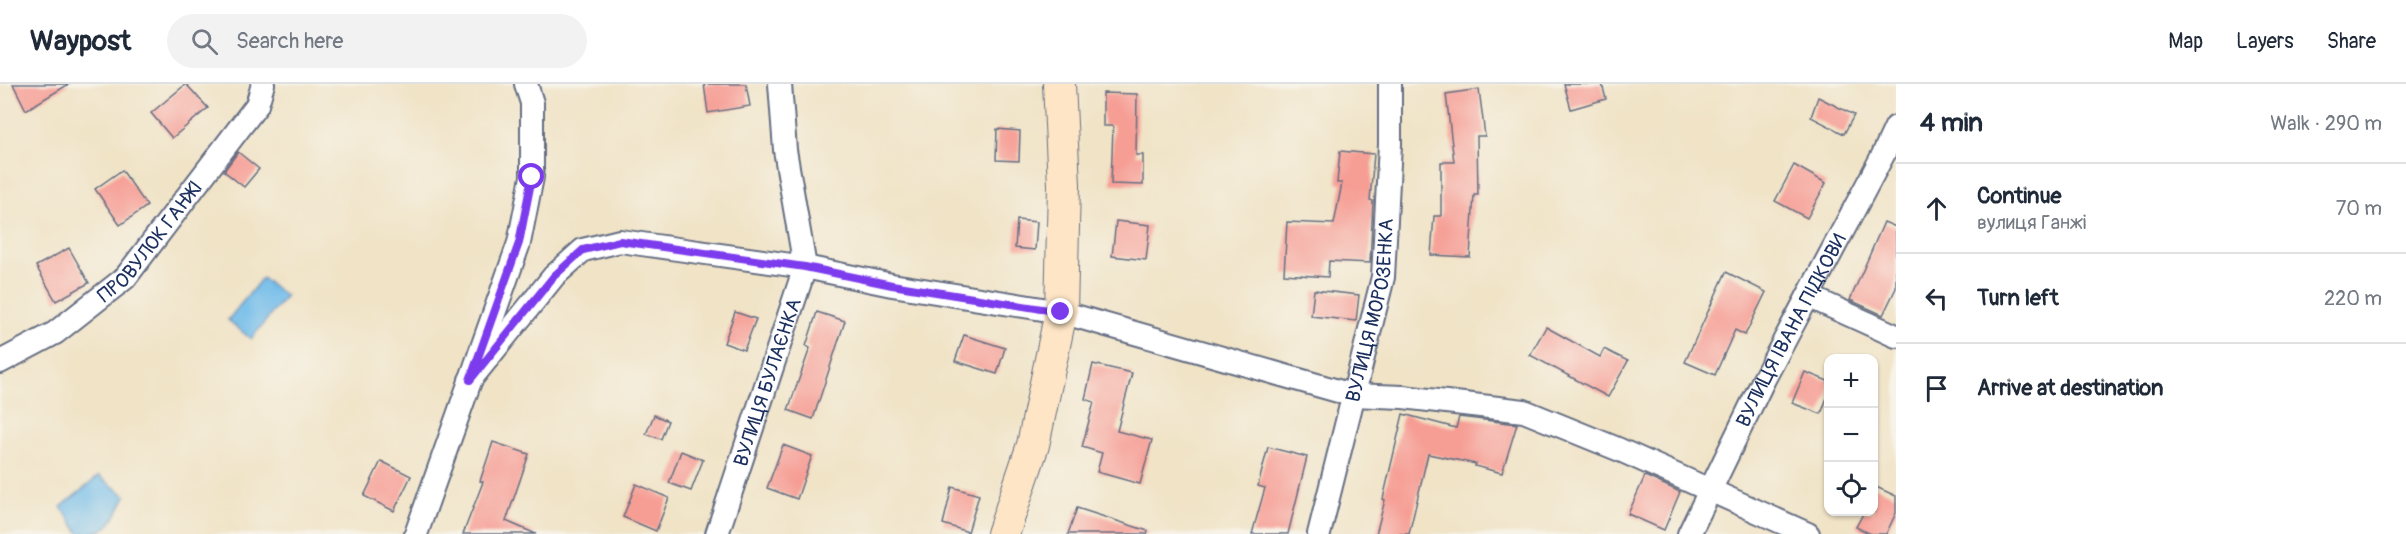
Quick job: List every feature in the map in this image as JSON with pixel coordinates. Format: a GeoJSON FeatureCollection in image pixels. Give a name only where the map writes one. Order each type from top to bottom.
{"type":"FeatureCollection","features":[{"type":"Feature","properties":{"kind":"street","name":"ПРОВУЛОК ГАНЖІ"},"geometry":{"type":"LineString","coordinates":[[0,362],[55,333],[125,278],[257,105],[263,84]]}},
{"type":"Feature","properties":{"kind":"street"},"geometry":{"type":"LineString","coordinates":[[416,534],[519,243],[532,177],[532,103],[526,84]]}},
{"type":"Feature","properties":{"kind":"street","name":"ВУЛИЦЯ БУЛАЄНКА"},"geometry":{"type":"LineString","coordinates":[[717,534],[805,267],[785,150],[780,84]]}},
{"type":"Feature","properties":{"kind":"street"},"geometry":{"type":"LineString","coordinates":[[1003,534],[1033,445],[1061,312],[1064,185],[1059,84]]}},
{"type":"Feature","properties":{"kind":"street","name":"ВУЛИЦЯ МОРОЗЕНКА"},"geometry":{"type":"LineString","coordinates":[[1319,534],[1383,277],[1390,144],[1390,84]]}},
{"type":"Feature","properties":{"kind":"street","name":"ВУЛИЦЯ ІВАНА ПІДКОВИ"},"geometry":{"type":"LineString","coordinates":[[1689,534],[1764,379],[1896,127]]}},
{"type":"Feature","properties":{"kind":"street"},"geometry":{"type":"LineString","coordinates":[[470,380],[554,276],[583,250],[620,241],[805,267],[892,285],[1061,312],[1352,395],[1403,397],[1524,411],[1712,490],[1808,534]]}},
{"type":"Feature","properties":{"kind":"street"},"geometry":{"type":"LineString","coordinates":[[1808,296],[1896,336]]}},
{"type":"Feature","properties":{"kind":"water"},"geometry":{"type":"Polygon","coordinates":[[[262,278],[286,296],[251,339],[228,320],[262,278]]]}},
{"type":"Feature","properties":{"kind":"water"},"geometry":{"type":"Polygon","coordinates":[[[99,476],[126,496],[110,524],[98,531],[80,534],[61,507],[99,476]]]}},
{"type":"Feature","properties":{"kind":"building"},"geometry":{"type":"Polygon","coordinates":[[[13,84],[69,84],[26,110],[13,84]]]}},
{"type":"Feature","properties":{"kind":"building"},"geometry":{"type":"Polygon","coordinates":[[[186,84],[208,108],[172,138],[151,113],[186,84]]]}},
{"type":"Feature","properties":{"kind":"building"},"geometry":{"type":"Polygon","coordinates":[[[704,84],[746,84],[750,106],[708,113],[704,84]]]}},
{"type":"Feature","properties":{"kind":"building"},"geometry":{"type":"Polygon","coordinates":[[[1564,84],[1602,84],[1606,99],[1571,109],[1564,84]]]}},
{"type":"Feature","properties":{"kind":"building"},"geometry":{"type":"Polygon","coordinates":[[[1479,89],[1485,136],[1477,136],[1478,195],[1474,195],[1470,257],[1431,255],[1434,216],[1441,216],[1441,162],[1454,162],[1446,94],[1479,89]]]}},
{"type":"Feature","properties":{"kind":"building"},"geometry":{"type":"Polygon","coordinates":[[[1103,93],[1137,94],[1136,155],[1143,155],[1143,185],[1111,184],[1113,126],[1103,126],[1103,93]]]}},
{"type":"Feature","properties":{"kind":"building"},"geometry":{"type":"Polygon","coordinates":[[[1818,97],[1854,115],[1844,134],[1811,117],[1818,97]]]}},
{"type":"Feature","properties":{"kind":"building"},"geometry":{"type":"Polygon","coordinates":[[[997,129],[1020,131],[1019,161],[996,160],[997,129]]]}},
{"type":"Feature","properties":{"kind":"building"},"geometry":{"type":"Polygon","coordinates":[[[1340,151],[1374,154],[1370,200],[1373,201],[1370,263],[1329,261],[1328,277],[1284,274],[1287,222],[1334,224],[1342,183],[1337,183],[1340,151]]]}},
{"type":"Feature","properties":{"kind":"building"},"geometry":{"type":"Polygon","coordinates":[[[238,152],[259,169],[244,187],[224,171],[238,152]]]}},
{"type":"Feature","properties":{"kind":"building"},"geometry":{"type":"Polygon","coordinates":[[[1794,165],[1826,183],[1807,218],[1775,201],[1794,165]]]}},
{"type":"Feature","properties":{"kind":"building"},"geometry":{"type":"Polygon","coordinates":[[[122,170],[147,206],[120,225],[95,189],[122,170]]]}},
{"type":"Feature","properties":{"kind":"building"},"geometry":{"type":"Polygon","coordinates":[[[1017,220],[1037,222],[1035,250],[1015,248],[1017,220]]]}},
{"type":"Feature","properties":{"kind":"building"},"geometry":{"type":"Polygon","coordinates":[[[1116,221],[1150,225],[1146,260],[1112,256],[1116,221]]]}},
{"type":"Feature","properties":{"kind":"building"},"geometry":{"type":"Polygon","coordinates":[[[1884,222],[1896,227],[1896,288],[1883,315],[1850,300],[1884,222]]]}},
{"type":"Feature","properties":{"kind":"building"},"geometry":{"type":"Polygon","coordinates":[[[69,248],[89,283],[56,301],[36,266],[69,248]]]}},
{"type":"Feature","properties":{"kind":"building"},"geometry":{"type":"Polygon","coordinates":[[[1726,272],[1766,292],[1745,335],[1735,330],[1715,375],[1685,362],[1726,272]]]}},
{"type":"Feature","properties":{"kind":"building"},"geometry":{"type":"Polygon","coordinates":[[[1314,290],[1359,295],[1356,321],[1311,316],[1314,290]]]}},
{"type":"Feature","properties":{"kind":"building"},"geometry":{"type":"Polygon","coordinates":[[[735,312],[756,319],[744,350],[724,343],[735,312]]]}},
{"type":"Feature","properties":{"kind":"building"},"geometry":{"type":"Polygon","coordinates":[[[817,312],[845,321],[813,419],[788,410],[810,348],[806,346],[817,312]]]}},
{"type":"Feature","properties":{"kind":"building"},"geometry":{"type":"Polygon","coordinates":[[[1546,327],[1600,357],[1604,349],[1628,361],[1608,397],[1530,355],[1546,327]]]}},
{"type":"Feature","properties":{"kind":"building"},"geometry":{"type":"Polygon","coordinates":[[[964,335],[1005,348],[997,374],[955,361],[964,335]]]}},
{"type":"Feature","properties":{"kind":"building"},"geometry":{"type":"Polygon","coordinates":[[[1093,364],[1132,373],[1117,431],[1152,440],[1140,484],[1097,472],[1102,453],[1082,447],[1094,402],[1085,399],[1093,364]]]}},
{"type":"Feature","properties":{"kind":"building"},"geometry":{"type":"Polygon","coordinates":[[[1805,372],[1824,379],[1824,406],[1821,414],[1792,403],[1805,372]]]}},
{"type":"Feature","properties":{"kind":"building"},"geometry":{"type":"Polygon","coordinates":[[[1403,414],[1456,428],[1459,417],[1517,424],[1502,473],[1475,466],[1476,464],[1428,454],[1409,534],[1376,534],[1385,500],[1383,499],[1403,414]]]}},
{"type":"Feature","properties":{"kind":"building"},"geometry":{"type":"Polygon","coordinates":[[[654,415],[668,421],[661,439],[646,434],[654,415]]]}},
{"type":"Feature","properties":{"kind":"building"},"geometry":{"type":"Polygon","coordinates":[[[493,442],[529,454],[506,521],[536,534],[463,534],[483,482],[480,481],[493,442]]]}},
{"type":"Feature","properties":{"kind":"building"},"geometry":{"type":"Polygon","coordinates":[[[783,445],[812,456],[797,499],[767,488],[783,445]]]}},
{"type":"Feature","properties":{"kind":"building"},"geometry":{"type":"Polygon","coordinates":[[[1268,447],[1307,457],[1288,534],[1252,534],[1265,488],[1258,486],[1268,447]]]}},
{"type":"Feature","properties":{"kind":"building"},"geometry":{"type":"Polygon","coordinates":[[[681,451],[703,460],[691,491],[669,483],[681,451]]]}},
{"type":"Feature","properties":{"kind":"building"},"geometry":{"type":"Polygon","coordinates":[[[381,461],[411,476],[394,511],[364,496],[381,461]]]}},
{"type":"Feature","properties":{"kind":"building"},"geometry":{"type":"Polygon","coordinates":[[[1645,476],[1680,492],[1664,530],[1628,514],[1645,476]]]}},
{"type":"Feature","properties":{"kind":"building"},"geometry":{"type":"Polygon","coordinates":[[[636,484],[669,498],[656,531],[623,517],[636,484]]]}},
{"type":"Feature","properties":{"kind":"building"},"geometry":{"type":"Polygon","coordinates":[[[952,487],[979,495],[968,532],[943,524],[952,487]]]}},
{"type":"Feature","properties":{"kind":"building"},"geometry":{"type":"Polygon","coordinates":[[[1878,488],[1896,496],[1896,513],[1886,534],[1871,534],[1856,527],[1862,516],[1878,516],[1878,488]]]}},
{"type":"Feature","properties":{"kind":"building"},"geometry":{"type":"Polygon","coordinates":[[[1077,508],[1148,531],[1147,534],[1068,534],[1077,508]]]}},
{"type":"Feature","properties":{"kind":"route"},"geometry":{"type":"LineString","coordinates":[[532,177],[519,243],[470,380],[554,276],[583,250],[620,241],[805,267],[892,285],[1061,312]]}}]}
